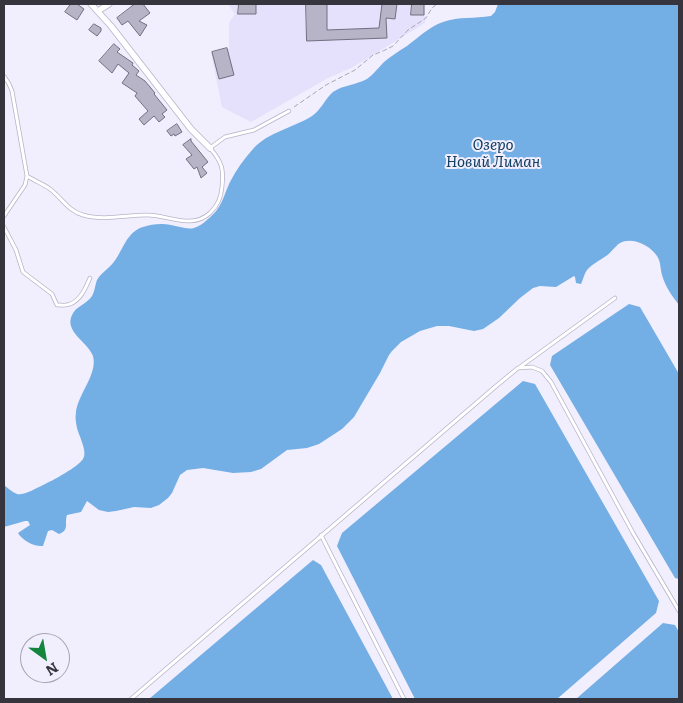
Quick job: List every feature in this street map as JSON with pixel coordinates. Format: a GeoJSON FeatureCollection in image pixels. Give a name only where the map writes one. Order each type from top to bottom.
{"type":"FeatureCollection","features":[{"type":"Feature","properties":{"kind":"street"},"geometry":{"type":"LineString","coordinates":[[91,4],[191,129],[210,148]]}},
{"type":"Feature","properties":{"kind":"street"},"geometry":{"type":"LineString","coordinates":[[98,11],[109,4]]}},
{"type":"Feature","properties":{"kind":"lane"},"geometry":{"type":"LineString","coordinates":[[4,76],[10,84],[12,91],[27,176],[27,180],[4,216]]}},
{"type":"Feature","properties":{"kind":"lane"},"geometry":{"type":"LineString","coordinates":[[27,176],[51,190],[72,210],[84,215],[107,218],[153,215],[181,221],[199,220],[216,207],[222,183],[222,166],[210,148],[225,138],[254,130],[289,111]]}},
{"type":"Feature","properties":{"kind":"lane"},"geometry":{"type":"LineString","coordinates":[[4,227],[14,245],[23,272],[52,294],[57,305],[72,303],[84,292],[90,278]]}},
{"type":"Feature","properties":{"kind":"lane"},"geometry":{"type":"LineString","coordinates":[[131,699],[518,368],[615,298]]}},
{"type":"Feature","properties":{"kind":"lane"},"geometry":{"type":"LineString","coordinates":[[518,368],[532,367],[542,371],[551,382],[633,533],[679,611]]}},
{"type":"Feature","properties":{"kind":"lane"},"geometry":{"type":"LineString","coordinates":[[321,536],[404,699]]}},
{"type":"Feature","properties":{"kind":"path"},"geometry":{"type":"LineString","coordinates":[[289,111],[326,85],[355,70],[373,55],[393,46],[408,30],[426,18],[437,4]]}},
{"type":"Feature","properties":{"kind":"shaded area"},"geometry":{"type":"Polygon","coordinates":[[[228,4],[425,4],[425,23],[353,67],[328,78],[251,122],[222,107],[211,53],[229,49],[229,23],[235,14],[228,4]]]}},
{"type":"Feature","properties":{"kind":"water","name":"Озеро Новий Лиман"},"geometry":{"type":"Polygon","coordinates":[[[498,4],[679,4],[679,305],[665,283],[659,261],[654,252],[641,243],[625,241],[618,244],[608,255],[593,264],[585,273],[581,284],[576,283],[574,276],[556,287],[540,286],[533,288],[499,318],[483,329],[474,331],[449,326],[437,326],[420,331],[401,342],[389,355],[354,417],[342,429],[319,444],[307,448],[287,450],[261,469],[251,472],[233,473],[203,468],[187,470],[180,475],[168,498],[151,508],[134,507],[108,512],[99,510],[87,501],[81,512],[67,515],[66,528],[62,532],[59,534],[52,530],[48,531],[43,546],[29,543],[18,533],[30,525],[28,521],[4,527],[4,485],[17,494],[26,493],[64,474],[83,459],[84,448],[77,428],[76,414],[80,398],[93,370],[94,363],[93,356],[74,332],[70,321],[74,312],[92,296],[100,275],[113,263],[129,237],[137,229],[153,225],[168,224],[188,229],[202,224],[216,211],[238,169],[259,143],[273,134],[312,116],[333,92],[367,79],[387,60],[433,27],[455,19],[491,16],[498,4]]]}},
{"type":"Feature","properties":{"kind":"water"},"geometry":{"type":"Polygon","coordinates":[[[629,304],[640,307],[679,374],[679,579],[675,578],[550,365],[552,356],[629,304]]]}},
{"type":"Feature","properties":{"kind":"water"},"geometry":{"type":"Polygon","coordinates":[[[523,381],[535,384],[659,601],[656,613],[557,699],[415,699],[337,546],[342,533],[523,381]]]}},
{"type":"Feature","properties":{"kind":"water"},"geometry":{"type":"Polygon","coordinates":[[[313,560],[321,565],[393,699],[149,699],[313,560]]]}},
{"type":"Feature","properties":{"kind":"water"},"geometry":{"type":"Polygon","coordinates":[[[663,623],[675,625],[679,632],[679,699],[576,699],[663,623]]]}},
{"type":"Feature","properties":{"kind":"building"},"geometry":{"type":"Polygon","coordinates":[[[71,4],[77,4],[84,9],[77,20],[65,12],[71,4]]]}},
{"type":"Feature","properties":{"kind":"building"},"geometry":{"type":"Polygon","coordinates":[[[135,4],[143,4],[150,13],[139,21],[147,25],[140,36],[128,21],[122,25],[117,18],[135,4]]]}},
{"type":"Feature","properties":{"kind":"building"},"geometry":{"type":"Polygon","coordinates":[[[239,4],[256,4],[256,14],[238,14],[239,4]]]}},
{"type":"Feature","properties":{"kind":"building"},"geometry":{"type":"Polygon","coordinates":[[[306,4],[327,4],[327,30],[379,28],[382,4],[397,4],[395,19],[386,18],[387,38],[307,41],[306,4]]]}},
{"type":"Feature","properties":{"kind":"building"},"geometry":{"type":"Polygon","coordinates":[[[412,4],[424,4],[424,15],[411,15],[412,4]]]}},
{"type":"Feature","properties":{"kind":"building"},"geometry":{"type":"Polygon","coordinates":[[[94,24],[101,28],[97,36],[89,30],[94,24]]]}},
{"type":"Feature","properties":{"kind":"building"},"geometry":{"type":"Polygon","coordinates":[[[114,44],[120,49],[117,52],[133,63],[132,65],[139,71],[136,75],[145,81],[167,110],[162,114],[165,117],[159,122],[154,116],[144,125],[139,119],[148,111],[135,96],[137,93],[122,83],[129,73],[118,64],[112,73],[99,61],[114,44]]]}},
{"type":"Feature","properties":{"kind":"building"},"geometry":{"type":"Polygon","coordinates":[[[227,48],[234,75],[219,79],[212,52],[227,48]]]}},
{"type":"Feature","properties":{"kind":"building"},"geometry":{"type":"Polygon","coordinates":[[[177,124],[182,132],[171,136],[167,131],[177,124]]]}},
{"type":"Feature","properties":{"kind":"building"},"geometry":{"type":"Polygon","coordinates":[[[191,139],[208,162],[202,167],[207,173],[201,178],[197,167],[194,169],[186,159],[192,155],[183,145],[191,139]]]}}]}
